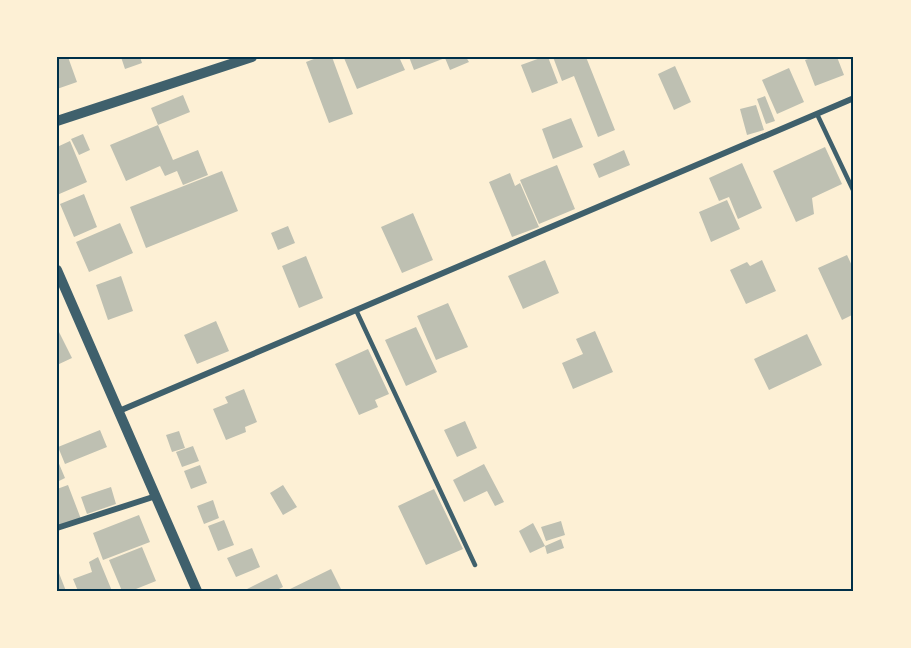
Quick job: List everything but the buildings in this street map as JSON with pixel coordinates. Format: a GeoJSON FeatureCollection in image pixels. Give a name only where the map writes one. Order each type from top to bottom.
{"type":"FeatureCollection","features":[{"type":"Feature","properties":{"kind":"street"},"geometry":{"type":"LineString","coordinates":[[57,121],[252,57]]}},
{"type":"Feature","properties":{"kind":"street"},"geometry":{"type":"LineString","coordinates":[[119,411],[854,98]]}},
{"type":"Feature","properties":{"kind":"street"},"geometry":{"type":"LineString","coordinates":[[57,270],[197,591]]}},
{"type":"Feature","properties":{"kind":"street"},"geometry":{"type":"LineString","coordinates":[[57,528],[156,496]]}},
{"type":"Feature","properties":{"kind":"lane"},"geometry":{"type":"LineString","coordinates":[[817,114],[854,192]]}},
{"type":"Feature","properties":{"kind":"lane"},"geometry":{"type":"LineString","coordinates":[[356,310],[475,565]]}}]}
